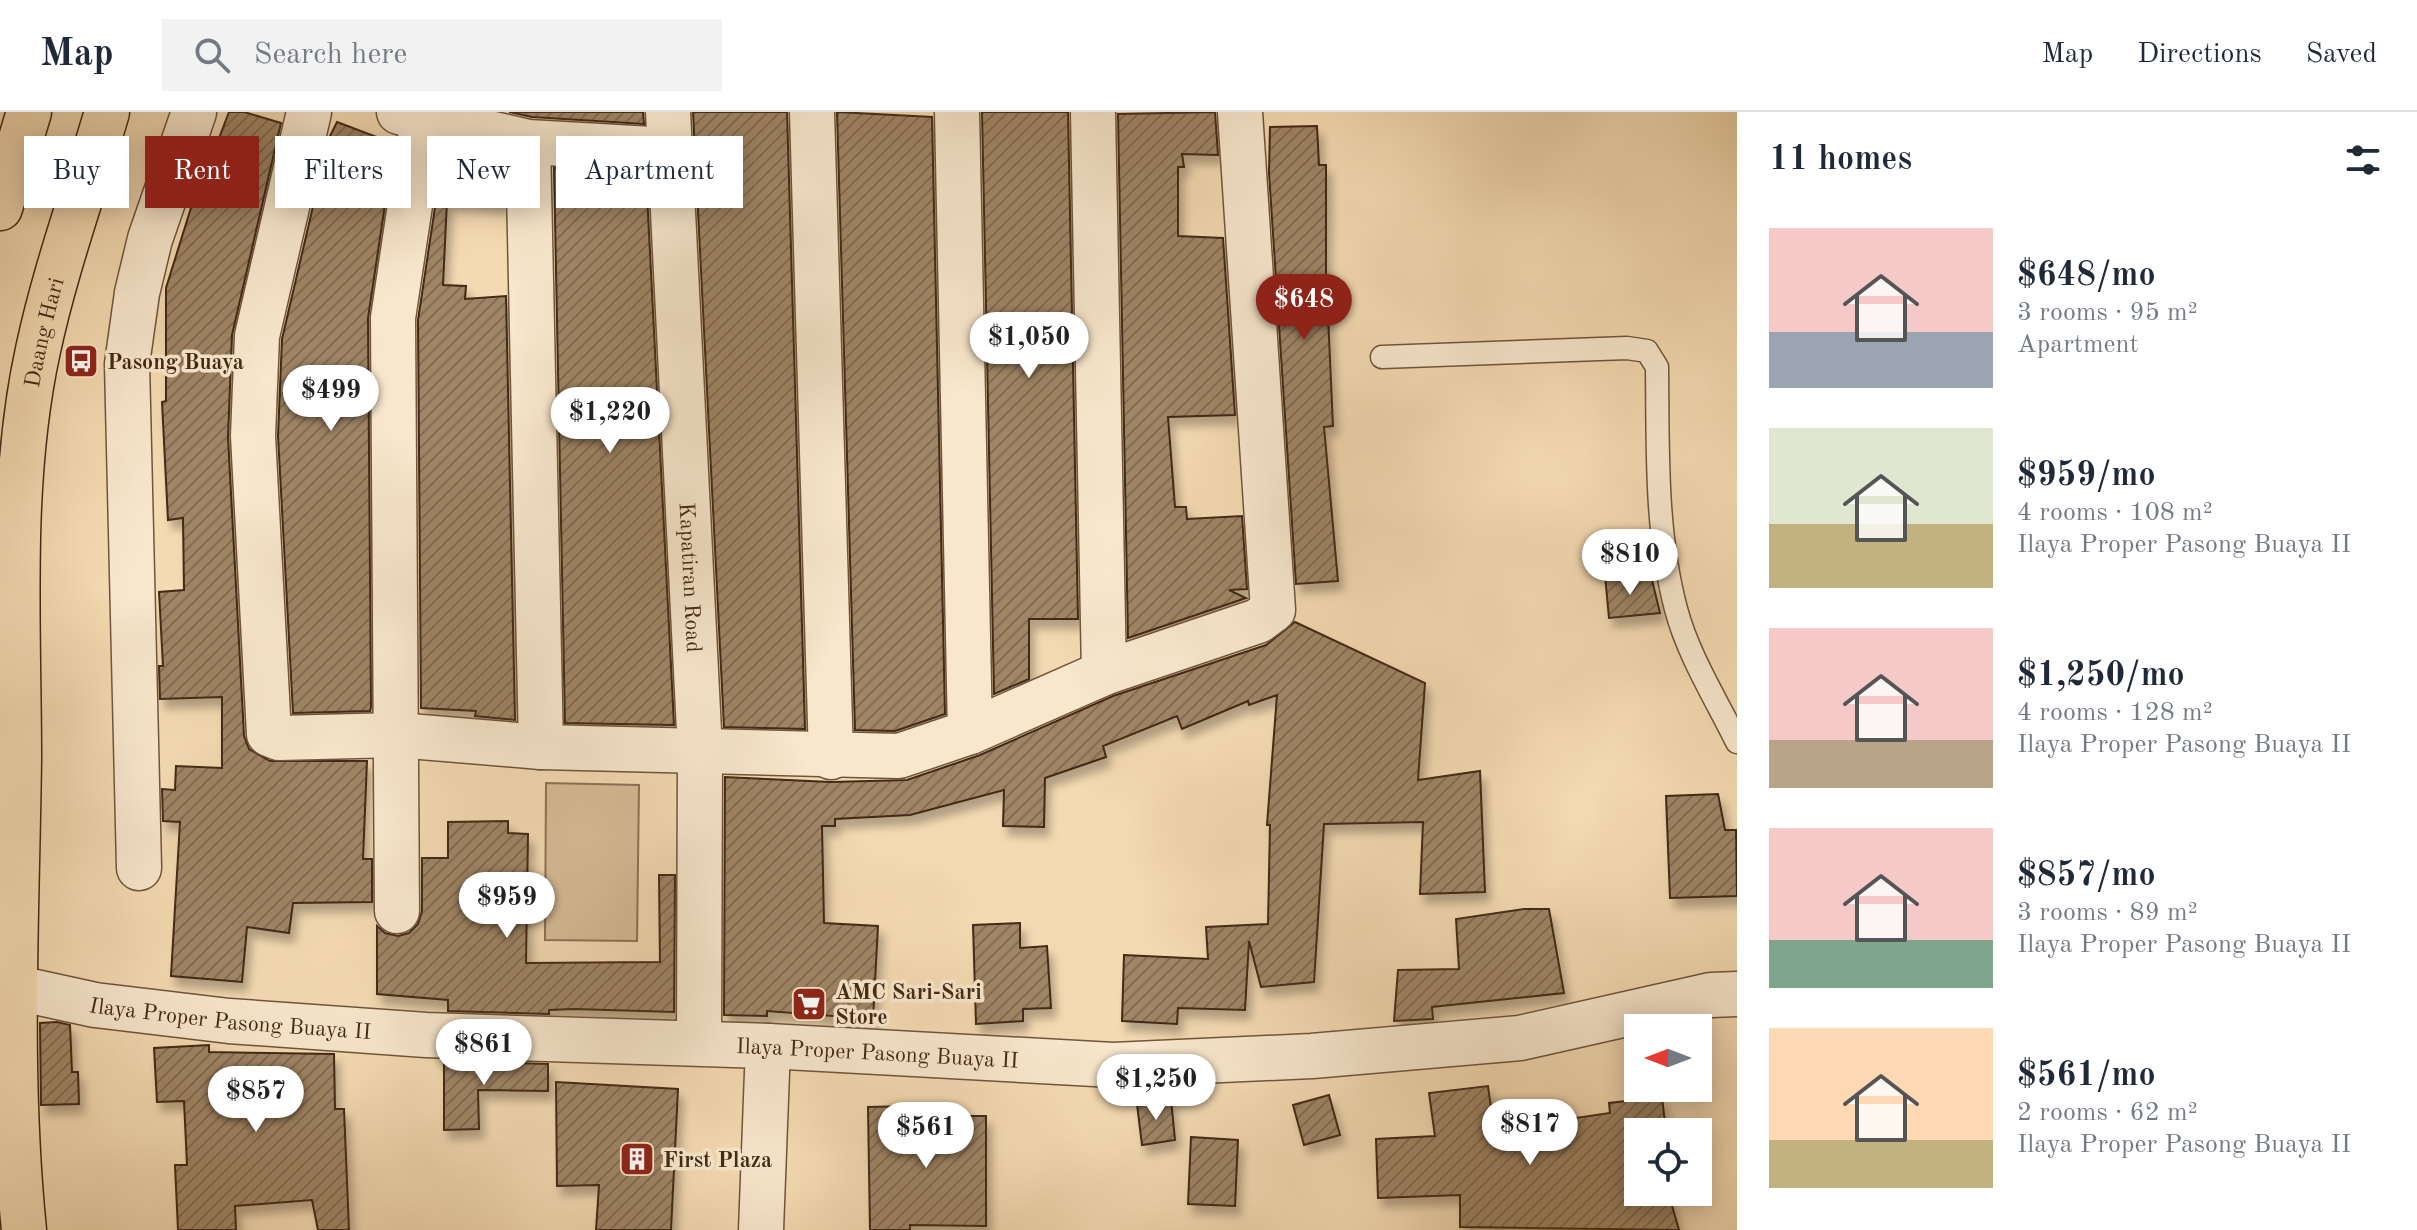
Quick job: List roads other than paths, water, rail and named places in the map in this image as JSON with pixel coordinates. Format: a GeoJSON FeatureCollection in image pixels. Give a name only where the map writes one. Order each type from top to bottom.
{"type":"FeatureCollection","features":[{"type":"Feature","properties":{"kind":"main road"},"geometry":{"type":"LineString","coordinates":[[0,208],[29,112]]}},
{"type":"Feature","properties":{"kind":"main road","name":"Daang Hari"},"geometry":{"type":"LineString","coordinates":[[24,1230],[17,1167],[17,988],[20,536],[24,443],[38,350],[107,112]]}},
{"type":"Feature","properties":{"kind":"street"},"geometry":{"type":"LineString","coordinates":[[139,868],[127,364],[137,293],[150,239],[194,112]]}},
{"type":"Feature","properties":{"kind":"street"},"geometry":{"type":"LineString","coordinates":[[309,112],[257,336],[253,436],[269,734],[279,738],[397,735],[541,747],[831,757],[899,756],[970,732],[1104,673],[1258,621],[1273,610],[1240,112]]}},
{"type":"Feature","properties":{"kind":"street"},"geometry":{"type":"LineString","coordinates":[[812,112],[831,757]]}},
{"type":"Feature","properties":{"kind":"street"},"geometry":{"type":"LineString","coordinates":[[957,112],[970,732]]}},
{"type":"Feature","properties":{"kind":"street"},"geometry":{"type":"LineString","coordinates":[[1093,112],[1104,673]]}},
{"type":"Feature","properties":{"kind":"street"},"geometry":{"type":"LineString","coordinates":[[397,911],[393,318],[411,116],[501,136]]}},
{"type":"Feature","properties":{"kind":"street"},"geometry":{"type":"LineString","coordinates":[[540,141],[669,131]]}},
{"type":"Feature","properties":{"kind":"street","name":"Kapatiran Road"},"geometry":{"type":"LineString","coordinates":[[669,131],[700,751],[699,1043]]}},
{"type":"Feature","properties":{"kind":"street"},"geometry":{"type":"LineString","coordinates":[[529,208],[541,747]]}},
{"type":"Feature","properties":{"kind":"street","name":"Ilaya Proper Pasong Buaya II"},"geometry":{"type":"LineString","coordinates":[[17,988],[95,1005],[229,1021],[426,1035],[768,1046],[1113,1065],[1312,1056],[1520,1038],[1711,995],[1737,994]]}},
{"type":"Feature","properties":{"kind":"street"},"geometry":{"type":"LineString","coordinates":[[761,1230],[768,1046]]}},
{"type":"Feature","properties":{"kind":"lane"},"geometry":{"type":"LineString","coordinates":[[1382,357],[1627,348],[1647,351],[1657,367],[1660,512],[1676,609],[1687,642],[1726,697],[1737,742]]}},
{"type":"Feature","properties":{"kind":"place","name":"Pasong Buaya"},"geometry":{"type":"Point","coordinates":[81,361]}},
{"type":"Feature","properties":{"kind":"place","name":"AMC Sari-Sari Store"},"geometry":{"type":"Point","coordinates":[809,1004]}},
{"type":"Feature","properties":{"kind":"place","name":"First Plaza"},"geometry":{"type":"Point","coordinates":[637,1159]}}]}
